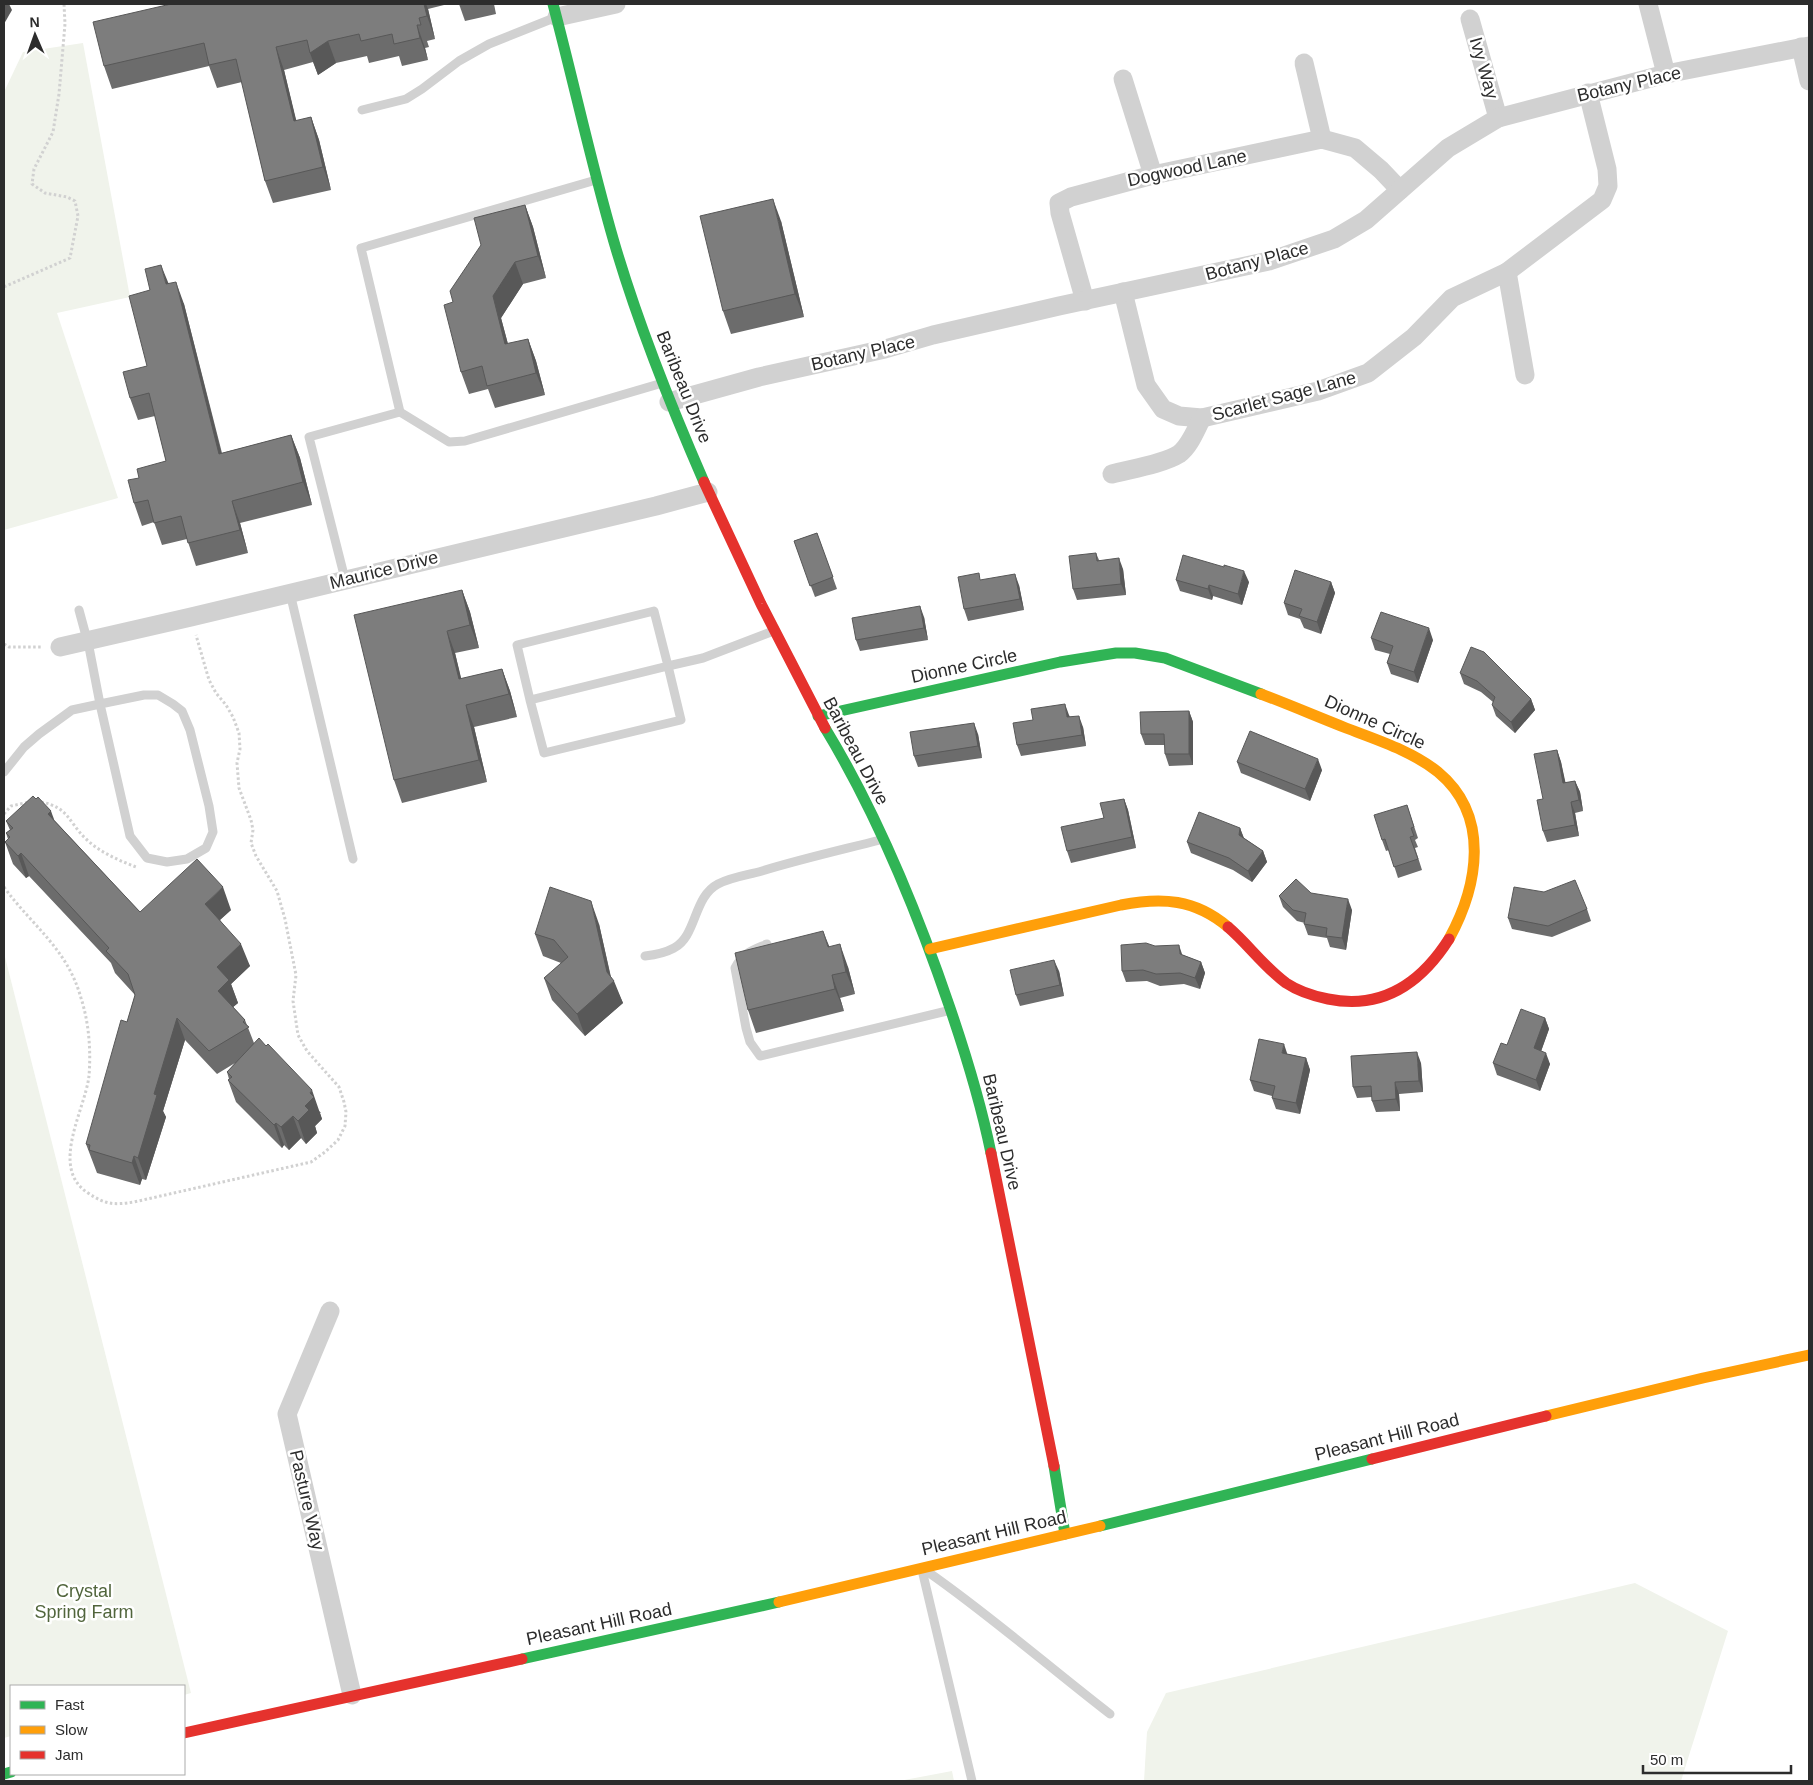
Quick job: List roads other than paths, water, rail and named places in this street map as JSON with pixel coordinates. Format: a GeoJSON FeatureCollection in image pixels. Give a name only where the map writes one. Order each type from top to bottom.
{"type":"FeatureCollection","features":[{"type":"Feature","properties":{"kind":"street"},"geometry":{"type":"LineString","coordinates":[[555,10],[616,4]]}},
{"type":"Feature","properties":{"kind":"street"},"geometry":{"type":"LineString","coordinates":[[1648,4],[1666,74]]}},
{"type":"Feature","properties":{"kind":"street","name":"Baribeau Drive"},"geometry":{"type":"LineString","coordinates":[[555,10],[614,241],[669,402],[708,492],[774,631],[818,716],[841,755],[883,840],[930,949],[951,1010],[988,1137],[1051,1451],[1065,1534]]}},
{"type":"Feature","properties":{"kind":"street","name":"Ivy Way"},"geometry":{"type":"LineString","coordinates":[[1470,19],[1498,118]]}},
{"type":"Feature","properties":{"kind":"street"},"geometry":{"type":"LineString","coordinates":[[1805,46],[1809,81]]}},
{"type":"Feature","properties":{"kind":"street","name":"Botany Place"},"geometry":{"type":"LineString","coordinates":[[669,402],[759,377],[885,349],[933,336],[1123,292],[1269,261],[1334,239],[1366,220],[1448,148],[1498,118],[1666,74],[1805,46]]}},
{"type":"Feature","properties":{"kind":"street"},"geometry":{"type":"LineString","coordinates":[[1304,63],[1322,139]]}},
{"type":"Feature","properties":{"kind":"street"},"geometry":{"type":"LineString","coordinates":[[1123,79],[1153,175]]}},
{"type":"Feature","properties":{"kind":"street","name":"Scarlet Sage Lane"},"geometry":{"type":"LineString","coordinates":[[1123,292],[1146,385],[1163,409],[1179,416],[1202,418],[1318,390],[1368,373],[1414,337],[1452,298],[1507,272],[1602,200],[1608,186],[1607,169],[1588,93]]}},
{"type":"Feature","properties":{"kind":"street","name":"Dogwood Lane"},"geometry":{"type":"LineString","coordinates":[[1085,301],[1060,213],[1059,203],[1071,196],[1153,175],[1322,139],[1355,148],[1381,170],[1400,190]]}},
{"type":"Feature","properties":{"kind":"street"},"geometry":{"type":"LineString","coordinates":[[1507,272],[1525,375]]}},
{"type":"Feature","properties":{"kind":"street"},"geometry":{"type":"LineString","coordinates":[[1112,474],[1166,460],[1180,453],[1192,439],[1202,418]]}},
{"type":"Feature","properties":{"kind":"street","name":"Maurice Drive"},"geometry":{"type":"LineString","coordinates":[[60,647],[656,506],[708,492]]}},
{"type":"Feature","properties":{"kind":"street","name":"Dionne Circle"},"geometry":{"type":"LineString","coordinates":[[818,716],[1087,657],[1154,655],[1171,659],[1220,677],[1402,750],[1434,768],[1448,781],[1461,797],[1470,817],[1475,861],[1472,884],[1458,924],[1437,958],[1424,973],[1409,984],[1378,999],[1345,1003],[1313,996],[1298,990],[1282,980],[1225,923],[1207,912],[1190,905],[1172,902],[1154,900],[1110,908],[930,949]]}},
{"type":"Feature","properties":{"kind":"street","name":"Pasture Way"},"geometry":{"type":"LineString","coordinates":[[330,1311],[287,1414],[352,1695]]}},
{"type":"Feature","properties":{"kind":"street","name":"Pleasant Hill Road"},"geometry":{"type":"LineString","coordinates":[[185,1733],[628,1636],[922,1568],[1703,1378],[1809,1355]]}},
{"type":"Feature","properties":{"kind":"lane"},"geometry":{"type":"LineString","coordinates":[[362,110],[406,99],[460,61],[555,10]]}},
{"type":"Feature","properties":{"kind":"lane"},"geometry":{"type":"LineString","coordinates":[[598,179],[361,248],[400,412],[449,442],[465,441],[663,383]]}},
{"type":"Feature","properties":{"kind":"lane"},"geometry":{"type":"LineString","coordinates":[[345,579],[308,437],[400,412]]}},
{"type":"Feature","properties":{"kind":"lane"},"geometry":{"type":"LineString","coordinates":[[290,593],[353,859]]}},
{"type":"Feature","properties":{"kind":"lane"},"geometry":{"type":"LineString","coordinates":[[4,772],[24,747],[72,710],[100,704],[144,696],[158,695],[174,704],[182,712],[190,730],[209,806],[213,832],[206,848],[187,859],[167,862],[147,858],[130,836],[100,704],[87,640],[79,610]]}},
{"type":"Feature","properties":{"kind":"lane"},"geometry":{"type":"LineString","coordinates":[[654,611],[668,666],[681,720],[544,753],[517,645],[654,611]]}},
{"type":"Feature","properties":{"kind":"lane"},"geometry":{"type":"LineString","coordinates":[[530,700],[703,658],[774,631]]}},
{"type":"Feature","properties":{"kind":"lane"},"geometry":{"type":"LineString","coordinates":[[645,956],[659,954],[675,948],[686,936],[706,894],[720,883],[883,840]]}},
{"type":"Feature","properties":{"kind":"lane"},"geometry":{"type":"LineString","coordinates":[[767,944],[747,952],[739,959],[735,968],[746,1028],[750,1042],[760,1056],[951,1010]]}},
{"type":"Feature","properties":{"kind":"lane"},"geometry":{"type":"LineString","coordinates":[[922,1568],[963,1596],[1045,1664],[1110,1714]]}},
{"type":"Feature","properties":{"kind":"lane"},"geometry":{"type":"LineString","coordinates":[[922,1568],[972,1781]]}},
{"type":"Feature","properties":{"kind":"park label","name":"Crystal Spring Farm"},"geometry":{"type":"Point","coordinates":[84,1601]}}]}
